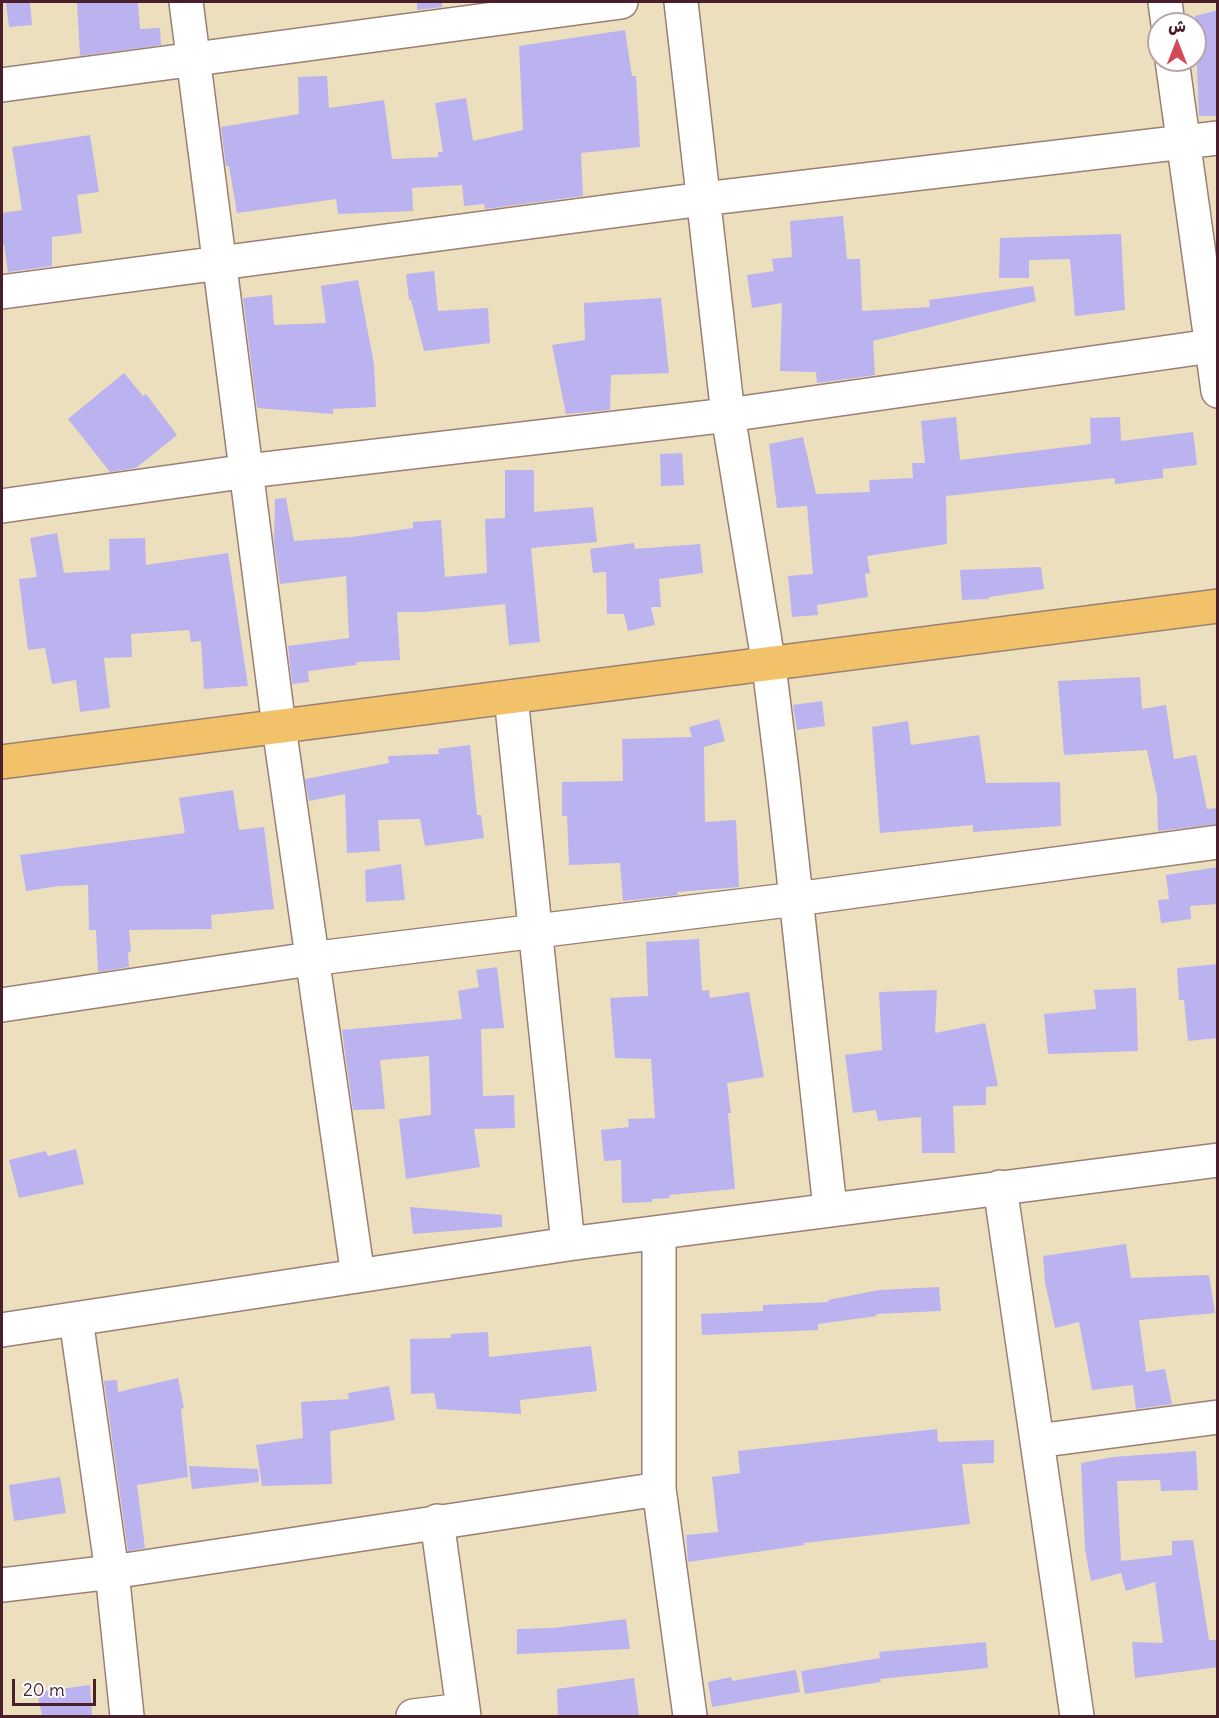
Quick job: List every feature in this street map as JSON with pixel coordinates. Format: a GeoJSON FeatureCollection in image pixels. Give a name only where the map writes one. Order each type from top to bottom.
{"type":"FeatureCollection","features":[{"type":"Feature","properties":{"kind":"main road"},"geometry":{"type":"LineString","coordinates":[[2,762],[768,666],[1218,606]]}},
{"type":"Feature","properties":{"kind":"street"},"geometry":{"type":"LineString","coordinates":[[186,2],[310,959],[358,1276]]}},
{"type":"Feature","properties":{"kind":"street"},"geometry":{"type":"LineString","coordinates":[[2,86],[621,2]]}},
{"type":"Feature","properties":{"kind":"street"},"geometry":{"type":"LineString","coordinates":[[681,2],[728,415],[768,666],[830,1208]]}},
{"type":"Feature","properties":{"kind":"street"},"geometry":{"type":"LineString","coordinates":[[1174,72],[1215,346],[1218,391]]}},
{"type":"Feature","properties":{"kind":"street"},"geometry":{"type":"LineString","coordinates":[[2,292],[703,199],[1218,138]]}},
{"type":"Feature","properties":{"kind":"street"},"geometry":{"type":"LineString","coordinates":[[2,506],[248,471],[728,415],[1215,346]]}},
{"type":"Feature","properties":{"kind":"street"},"geometry":{"type":"LineString","coordinates":[[511,697],[568,1244]]}},
{"type":"Feature","properties":{"kind":"street"},"geometry":{"type":"LineString","coordinates":[[2,1005],[310,959],[796,899],[1218,842]]}},
{"type":"Feature","properties":{"kind":"street"},"geometry":{"type":"LineString","coordinates":[[2,1330],[568,1244],[830,1208],[1218,1160]]}},
{"type":"Feature","properties":{"kind":"street"},"geometry":{"type":"LineString","coordinates":[[1000,1187],[1077,1716]]}},
{"type":"Feature","properties":{"kind":"street"},"geometry":{"type":"LineString","coordinates":[[659,1233],[658,1489],[690,1716]]}},
{"type":"Feature","properties":{"kind":"street"},"geometry":{"type":"LineString","coordinates":[[76,1319],[112,1572],[127,1716]]}},
{"type":"Feature","properties":{"kind":"street"},"geometry":{"type":"LineString","coordinates":[[1037,1441],[1218,1417]]}},
{"type":"Feature","properties":{"kind":"street"},"geometry":{"type":"LineString","coordinates":[[2,1585],[112,1572],[658,1489]]}},
{"type":"Feature","properties":{"kind":"street"},"geometry":{"type":"LineString","coordinates":[[413,1716],[463,1713],[437,1521]]}},
{"type":"Feature","properties":{"kind":"building"},"geometry":{"type":"Polygon","coordinates":[[[6,2],[30,2],[32,25],[9,27],[6,2]]]}},
{"type":"Feature","properties":{"kind":"building"},"geometry":{"type":"Polygon","coordinates":[[[77,2],[138,2],[140,29],[160,28],[161,45],[80,56],[77,2]]]}},
{"type":"Feature","properties":{"kind":"building"},"geometry":{"type":"Polygon","coordinates":[[[417,2],[442,2],[442,7],[417,10],[417,2]]]}},
{"type":"Feature","properties":{"kind":"building"},"geometry":{"type":"Polygon","coordinates":[[[1218,10],[1218,116],[1199,116],[1197,72],[1207,72],[1207,13],[1218,10]]]}},
{"type":"Feature","properties":{"kind":"building"},"geometry":{"type":"Polygon","coordinates":[[[625,30],[632,76],[636,76],[640,147],[581,153],[583,196],[485,209],[484,204],[464,206],[462,185],[412,188],[413,211],[338,214],[336,199],[237,213],[229,166],[226,166],[221,127],[299,114],[298,77],[327,76],[329,108],[384,100],[392,159],[438,157],[438,152],[443,152],[435,103],[466,98],[473,141],[523,130],[519,46],[625,30]]]}},
{"type":"Feature","properties":{"kind":"building"},"geometry":{"type":"Polygon","coordinates":[[[90,135],[99,192],[77,195],[82,233],[52,237],[52,266],[8,272],[4,245],[2,245],[2,213],[22,210],[12,147],[90,135]]]}},
{"type":"Feature","properties":{"kind":"building"},"geometry":{"type":"Polygon","coordinates":[[[843,216],[847,259],[860,259],[862,311],[930,307],[929,300],[1033,286],[1036,301],[873,341],[875,375],[817,383],[816,372],[780,371],[782,303],[752,308],[747,275],[774,271],[772,259],[792,257],[790,221],[843,216]]]}},
{"type":"Feature","properties":{"kind":"building"},"geometry":{"type":"Polygon","coordinates":[[[1121,234],[1125,310],[1075,316],[1070,259],[1029,260],[1029,278],[999,278],[1000,238],[1121,234]]]}},
{"type":"Feature","properties":{"kind":"building"},"geometry":{"type":"Polygon","coordinates":[[[434,271],[438,311],[488,308],[490,343],[424,351],[411,300],[409,300],[406,274],[434,271]]]}},
{"type":"Feature","properties":{"kind":"building"},"geometry":{"type":"Polygon","coordinates":[[[358,280],[374,364],[376,407],[333,409],[333,414],[257,408],[243,298],[272,295],[274,325],[326,323],[321,286],[358,280]]]}},
{"type":"Feature","properties":{"kind":"building"},"geometry":{"type":"Polygon","coordinates":[[[661,298],[669,373],[611,375],[610,410],[566,414],[552,345],[585,340],[584,303],[661,298]]]}},
{"type":"Feature","properties":{"kind":"building"},"geometry":{"type":"Polygon","coordinates":[[[124,373],[143,396],[146,394],[177,435],[136,468],[110,472],[68,419],[124,373]]]}},
{"type":"Feature","properties":{"kind":"building"},"geometry":{"type":"Polygon","coordinates":[[[956,417],[960,460],[1091,444],[1090,418],[1120,417],[1121,441],[1193,432],[1197,465],[1163,469],[1163,478],[1115,484],[1115,478],[946,496],[947,544],[867,556],[870,573],[865,574],[868,597],[817,605],[818,615],[792,617],[788,576],[813,574],[807,506],[777,508],[769,444],[803,437],[816,494],[870,492],[869,480],[913,478],[912,463],[925,463],[921,421],[956,417]]]}},
{"type":"Feature","properties":{"kind":"building"},"geometry":{"type":"Polygon","coordinates":[[[682,453],[684,485],[661,486],[660,454],[682,453]]]}},
{"type":"Feature","properties":{"kind":"building"},"geometry":{"type":"Polygon","coordinates":[[[505,470],[534,470],[534,512],[593,507],[597,542],[531,548],[540,642],[509,645],[505,604],[424,612],[397,612],[400,660],[356,662],[357,665],[308,671],[309,682],[292,684],[288,646],[349,638],[346,576],[280,584],[274,542],[275,499],[286,498],[294,541],[352,537],[413,528],[413,522],[441,520],[445,577],[487,573],[485,519],[505,518],[505,470]]]}},
{"type":"Feature","properties":{"kind":"building"},"geometry":{"type":"Polygon","coordinates":[[[57,533],[64,573],[110,570],[109,539],[145,538],[146,565],[228,553],[248,686],[204,689],[201,641],[191,642],[189,630],[131,634],[132,657],[104,658],[110,708],[80,712],[76,680],[52,684],[45,648],[28,650],[19,579],[37,577],[30,538],[57,533]]]}},
{"type":"Feature","properties":{"kind":"building"},"geometry":{"type":"Polygon","coordinates":[[[634,543],[635,549],[700,544],[703,573],[659,579],[661,607],[651,607],[655,625],[628,631],[624,614],[607,614],[606,572],[593,573],[590,549],[634,543]]]}},
{"type":"Feature","properties":{"kind":"building"},"geometry":{"type":"Polygon","coordinates":[[[1041,567],[1044,589],[989,597],[989,599],[962,600],[960,570],[1041,567]]]}},
{"type":"Feature","properties":{"kind":"building"},"geometry":{"type":"Polygon","coordinates":[[[1140,677],[1142,709],[1166,705],[1174,759],[1196,755],[1207,809],[1218,808],[1218,824],[1158,831],[1157,796],[1147,750],[1064,755],[1058,681],[1140,677]]]}},
{"type":"Feature","properties":{"kind":"building"},"geometry":{"type":"Polygon","coordinates":[[[822,701],[825,726],[797,730],[793,705],[822,701]]]}},
{"type":"Feature","properties":{"kind":"building"},"geometry":{"type":"Polygon","coordinates":[[[719,719],[725,741],[704,747],[705,822],[736,820],[739,887],[677,892],[678,895],[623,901],[620,863],[569,865],[567,816],[562,816],[562,782],[623,781],[622,739],[692,737],[689,727],[719,719]]]}},
{"type":"Feature","properties":{"kind":"building"},"geometry":{"type":"Polygon","coordinates":[[[908,721],[911,745],[979,735],[986,783],[1060,782],[1061,826],[973,832],[973,825],[880,833],[872,727],[908,721]]]}},
{"type":"Feature","properties":{"kind":"building"},"geometry":{"type":"Polygon","coordinates":[[[470,745],[477,815],[481,815],[484,838],[425,846],[420,819],[378,820],[380,851],[347,853],[345,794],[309,801],[305,779],[389,763],[388,756],[439,754],[438,749],[470,745]]]}},
{"type":"Feature","properties":{"kind":"building"},"geometry":{"type":"Polygon","coordinates":[[[233,790],[239,830],[264,827],[274,909],[211,915],[212,929],[129,930],[131,952],[128,952],[129,967],[98,972],[96,930],[89,930],[88,885],[26,891],[20,855],[185,833],[179,798],[233,790]]]}},
{"type":"Feature","properties":{"kind":"building"},"geometry":{"type":"Polygon","coordinates":[[[401,864],[405,900],[366,902],[365,870],[401,864]]]}},
{"type":"Feature","properties":{"kind":"building"},"geometry":{"type":"Polygon","coordinates":[[[1218,867],[1218,904],[1190,906],[1191,919],[1161,923],[1158,900],[1169,899],[1166,875],[1218,867]]]}},
{"type":"Feature","properties":{"kind":"building"},"geometry":{"type":"Polygon","coordinates":[[[699,939],[702,991],[709,990],[710,998],[749,992],[764,1077],[727,1083],[735,1189],[669,1195],[670,1198],[652,1199],[652,1202],[622,1203],[621,1160],[604,1161],[601,1130],[629,1127],[628,1119],[655,1118],[651,1059],[615,1058],[610,998],[648,996],[646,942],[699,939]]]}},
{"type":"Feature","properties":{"kind":"building"},"geometry":{"type":"Polygon","coordinates":[[[1218,964],[1218,1038],[1188,1041],[1184,1000],[1179,1000],[1177,968],[1218,964]]]}},
{"type":"Feature","properties":{"kind":"building"},"geometry":{"type":"Polygon","coordinates":[[[497,967],[504,1028],[481,1029],[483,1096],[514,1095],[515,1128],[474,1129],[480,1167],[406,1179],[399,1119],[431,1115],[429,1056],[380,1060],[385,1109],[353,1110],[342,1030],[462,1019],[458,991],[479,987],[476,970],[497,967]]]}},
{"type":"Feature","properties":{"kind":"building"},"geometry":{"type":"Polygon","coordinates":[[[1136,988],[1138,1051],[1048,1054],[1044,1014],[1096,1009],[1094,990],[1136,988]]]}},
{"type":"Feature","properties":{"kind":"building"},"geometry":{"type":"Polygon","coordinates":[[[937,990],[935,1033],[985,1023],[998,1086],[986,1087],[986,1105],[953,1106],[955,1153],[922,1153],[921,1117],[878,1121],[876,1110],[853,1113],[845,1055],[882,1050],[879,992],[937,990]]]}},
{"type":"Feature","properties":{"kind":"building"},"geometry":{"type":"Polygon","coordinates":[[[76,1149],[84,1184],[19,1198],[9,1160],[46,1151],[48,1156],[76,1149]]]}},
{"type":"Feature","properties":{"kind":"building"},"geometry":{"type":"Polygon","coordinates":[[[410,1207],[502,1215],[502,1227],[413,1234],[410,1207]]]}},
{"type":"Feature","properties":{"kind":"building"},"geometry":{"type":"Polygon","coordinates":[[[1126,1244],[1131,1278],[1209,1275],[1215,1313],[1139,1320],[1146,1372],[1165,1369],[1172,1404],[1136,1409],[1133,1385],[1092,1390],[1079,1322],[1055,1328],[1045,1282],[1043,1256],[1126,1244]]]}},
{"type":"Feature","properties":{"kind":"building"},"geometry":{"type":"Polygon","coordinates":[[[939,1287],[941,1311],[876,1314],[877,1316],[818,1324],[818,1330],[702,1335],[701,1314],[763,1311],[763,1305],[829,1302],[828,1300],[879,1290],[939,1287]]]}},
{"type":"Feature","properties":{"kind":"building"},"geometry":{"type":"Polygon","coordinates":[[[488,1332],[489,1357],[591,1346],[597,1391],[520,1400],[521,1414],[437,1409],[434,1393],[411,1394],[410,1339],[451,1338],[451,1334],[488,1332]]]}},
{"type":"Feature","properties":{"kind":"building"},"geometry":{"type":"Polygon","coordinates":[[[178,1378],[184,1408],[181,1409],[188,1477],[137,1485],[145,1548],[128,1551],[104,1381],[117,1380],[118,1392],[178,1378]]]}},
{"type":"Feature","properties":{"kind":"building"},"geometry":{"type":"Polygon","coordinates":[[[389,1386],[395,1420],[330,1431],[332,1484],[262,1486],[256,1445],[303,1438],[301,1402],[349,1399],[348,1393],[389,1386]]]}},
{"type":"Feature","properties":{"kind":"building"},"geometry":{"type":"Polygon","coordinates":[[[937,1429],[938,1442],[994,1440],[994,1463],[962,1464],[970,1524],[804,1543],[804,1545],[688,1562],[686,1535],[718,1532],[712,1477],[740,1473],[738,1451],[937,1429]]]}},
{"type":"Feature","properties":{"kind":"building"},"geometry":{"type":"Polygon","coordinates":[[[1196,1451],[1198,1490],[1161,1491],[1160,1480],[1117,1481],[1121,1561],[1172,1555],[1172,1541],[1193,1540],[1209,1640],[1218,1640],[1218,1667],[1135,1678],[1132,1642],[1163,1643],[1155,1582],[1126,1591],[1121,1573],[1091,1581],[1085,1549],[1081,1463],[1113,1457],[1196,1451]]]}},
{"type":"Feature","properties":{"kind":"building"},"geometry":{"type":"Polygon","coordinates":[[[189,1466],[258,1469],[259,1482],[192,1489],[189,1466]]]}},
{"type":"Feature","properties":{"kind":"building"},"geometry":{"type":"Polygon","coordinates":[[[60,1477],[66,1513],[14,1521],[9,1485],[60,1477]]]}},
{"type":"Feature","properties":{"kind":"building"},"geometry":{"type":"Polygon","coordinates":[[[626,1619],[630,1649],[517,1654],[517,1629],[553,1628],[626,1619]]]}},
{"type":"Feature","properties":{"kind":"building"},"geometry":{"type":"Polygon","coordinates":[[[986,1642],[988,1668],[880,1679],[881,1682],[805,1694],[801,1671],[880,1658],[879,1652],[986,1642]]]}},
{"type":"Feature","properties":{"kind":"building"},"geometry":{"type":"Polygon","coordinates":[[[796,1670],[800,1692],[712,1707],[708,1682],[731,1677],[732,1681],[796,1670]]]}},
{"type":"Feature","properties":{"kind":"building"},"geometry":{"type":"Polygon","coordinates":[[[634,1678],[639,1716],[558,1716],[557,1689],[634,1678]]]}},
{"type":"Feature","properties":{"kind":"building"},"geometry":{"type":"Polygon","coordinates":[[[90,1685],[92,1715],[42,1716],[37,1692],[90,1685]]]}}]}
